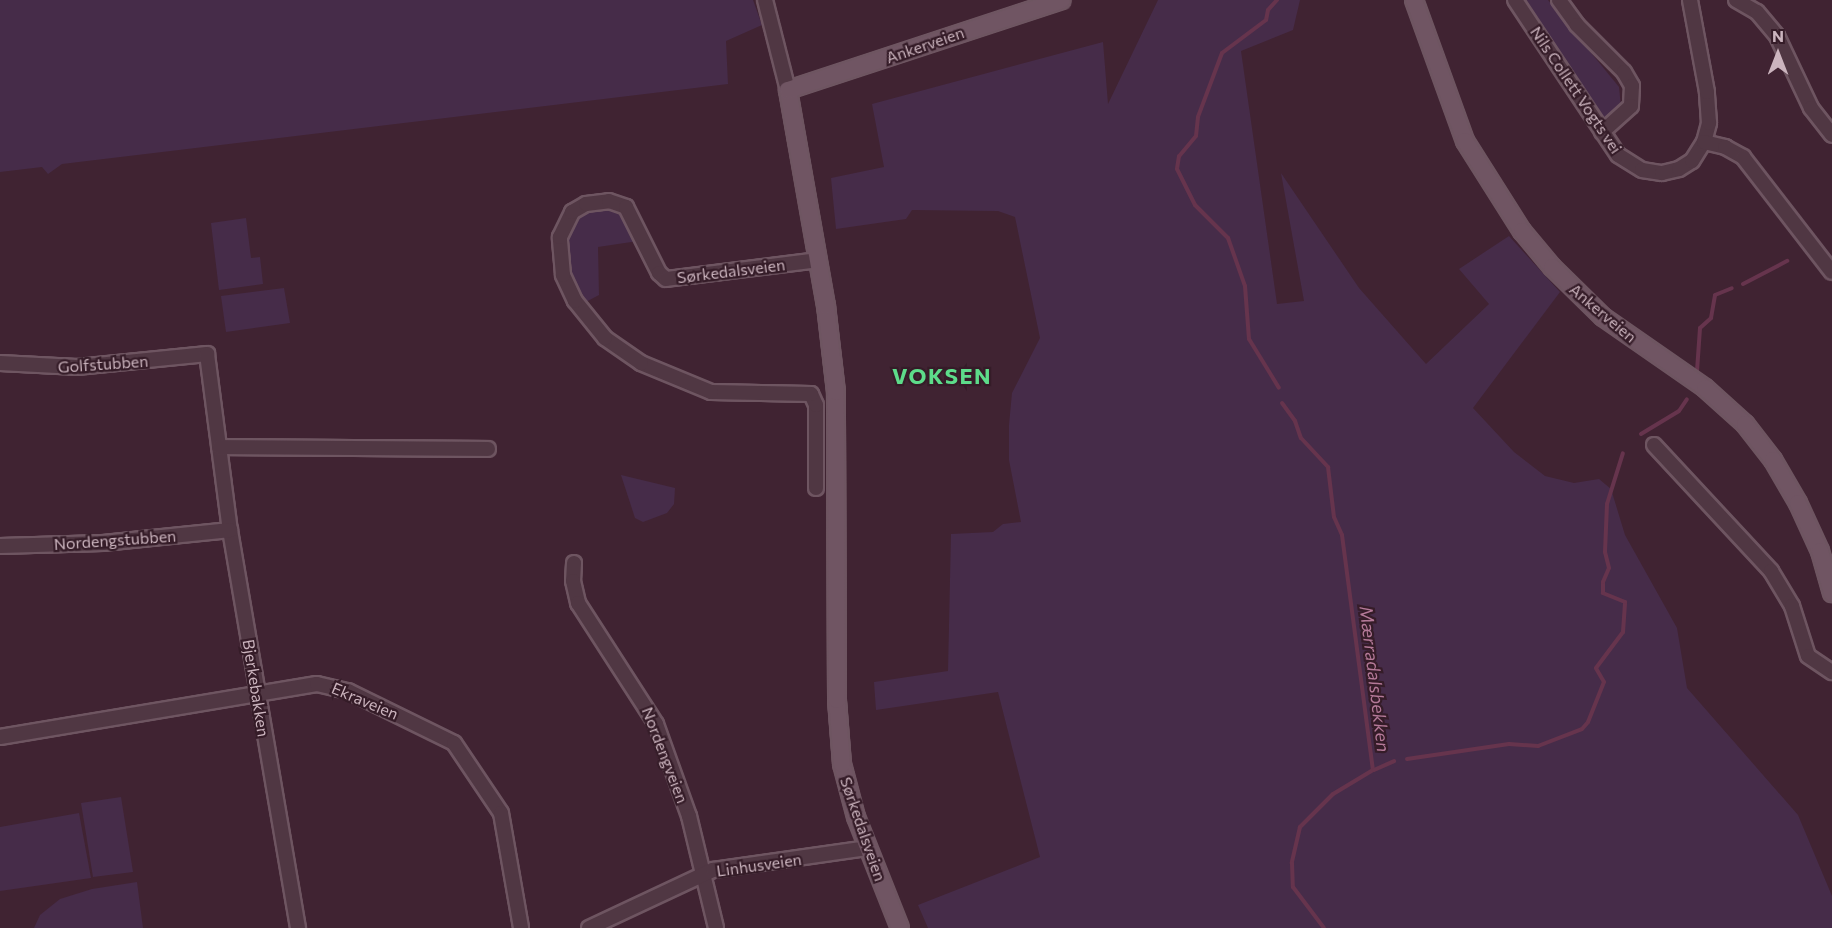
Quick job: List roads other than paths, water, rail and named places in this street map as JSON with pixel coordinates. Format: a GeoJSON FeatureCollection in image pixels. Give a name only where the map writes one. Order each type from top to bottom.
{"type":"FeatureCollection","features":[{"type":"Feature","properties":{"kind":"main road","name":"Ankerveien"},"geometry":{"type":"LineString","coordinates":[[788,90],[1062,0]]}},
{"type":"Feature","properties":{"kind":"main road","name":"Ankerveien"},"geometry":{"type":"LineString","coordinates":[[1414,0],[1455,120],[1473,156],[1509,212],[1552,267],[1588,304],[1705,388],[1745,424],[1798,503],[1818,545],[1832,593]]}},
{"type":"Feature","properties":{"kind":"main road","name":"Sørkedalsveien"},"geometry":{"type":"LineString","coordinates":[[788,90],[818,260],[837,406],[838,722],[845,777],[868,848],[900,928]]}},
{"type":"Feature","properties":{"kind":"street","name":"Sørkedalsveien"},"geometry":{"type":"LineString","coordinates":[[765,0],[788,90]]}},
{"type":"Feature","properties":{"kind":"street","name":"Nils Collett Vogts vei"},"geometry":{"type":"LineString","coordinates":[[1515,0],[1602,132],[1625,161],[1652,172],[1671,171],[1686,165],[1704,142]]}},
{"type":"Feature","properties":{"kind":"street"},"geometry":{"type":"LineString","coordinates":[[1559,0],[1577,25],[1624,72],[1632,86],[1631,106],[1602,132]]}},
{"type":"Feature","properties":{"kind":"street"},"geometry":{"type":"LineString","coordinates":[[1690,0],[1709,105],[1704,142],[1725,147],[1743,157],[1832,272]]}},
{"type":"Feature","properties":{"kind":"street"},"geometry":{"type":"LineString","coordinates":[[1736,0],[1757,12],[1777,36],[1811,108],[1832,135]]}},
{"type":"Feature","properties":{"kind":"street","name":"Sørkedalsveien"},"geometry":{"type":"LineString","coordinates":[[816,488],[816,405],[811,394],[711,392],[641,363],[605,338],[575,301],[563,275],[560,237],[572,212],[586,204],[609,201],[626,207],[659,273],[666,279],[818,260]]}},
{"type":"Feature","properties":{"kind":"street","name":"Golfstubben"},"geometry":{"type":"LineString","coordinates":[[0,363],[78,367],[207,354]]}},
{"type":"Feature","properties":{"kind":"street","name":"Bjerkebakken"},"geometry":{"type":"LineString","coordinates":[[207,354],[230,530],[298,928]]}},
{"type":"Feature","properties":{"kind":"street"},"geometry":{"type":"LineString","coordinates":[[1654,445],[1771,571],[1792,606],[1808,656],[1832,672]]}},
{"type":"Feature","properties":{"kind":"street"},"geometry":{"type":"LineString","coordinates":[[219,447],[488,449]]}},
{"type":"Feature","properties":{"kind":"street","name":"Nordengstubben"},"geometry":{"type":"LineString","coordinates":[[0,546],[103,543],[230,530]]}},
{"type":"Feature","properties":{"kind":"street","name":"Nordengveien"},"geometry":{"type":"LineString","coordinates":[[574,562],[573,581],[578,603],[653,715],[689,816],[716,928]]}},
{"type":"Feature","properties":{"kind":"street","name":"Ekraveien"},"geometry":{"type":"LineString","coordinates":[[0,736],[258,694],[332,685],[453,740],[501,813],[521,928]]}},
{"type":"Feature","properties":{"kind":"street","name":"Linhusveien"},"geometry":{"type":"LineString","coordinates":[[589,928],[704,873],[868,848]]}},
{"type":"Feature","properties":{"kind":"waterway","name":"Mærradalsbekken"},"geometry":{"type":"LineString","coordinates":[[1277,0],[1268,10],[1266,20],[1222,53],[1198,117],[1196,136],[1179,156],[1177,169],[1195,205],[1228,238],[1245,286],[1249,339],[1279,388]]}},
{"type":"Feature","properties":{"kind":"waterway"},"geometry":{"type":"LineString","coordinates":[[1743,284],[1787,261]]}},
{"type":"Feature","properties":{"kind":"waterway"},"geometry":{"type":"LineString","coordinates":[[1697,371],[1700,328],[1711,318],[1715,295],[1732,288]]}},
{"type":"Feature","properties":{"kind":"waterway"},"geometry":{"type":"LineString","coordinates":[[1641,434],[1679,411],[1687,399]]}},
{"type":"Feature","properties":{"kind":"waterway","name":"Mærradalsbekken"},"geometry":{"type":"LineString","coordinates":[[1282,403],[1295,421],[1301,438],[1328,467],[1334,517],[1342,535],[1373,770],[1333,794],[1300,827],[1292,863],[1293,887],[1324,928]]}},
{"type":"Feature","properties":{"kind":"waterway"},"geometry":{"type":"LineString","coordinates":[[1407,759],[1509,744],[1538,746],[1582,729],[1588,722],[1604,682],[1596,668],[1623,632],[1625,602],[1603,593],[1603,582],[1609,568],[1605,552],[1607,504],[1623,453]]}},
{"type":"Feature","properties":{"kind":"waterway"},"geometry":{"type":"LineString","coordinates":[[1374,770],[1394,761]]}},
{"type":"Feature","properties":{"kind":"district","name":"VOKSEN"},"geometry":{"type":"Point","coordinates":[942,376]}}]}
